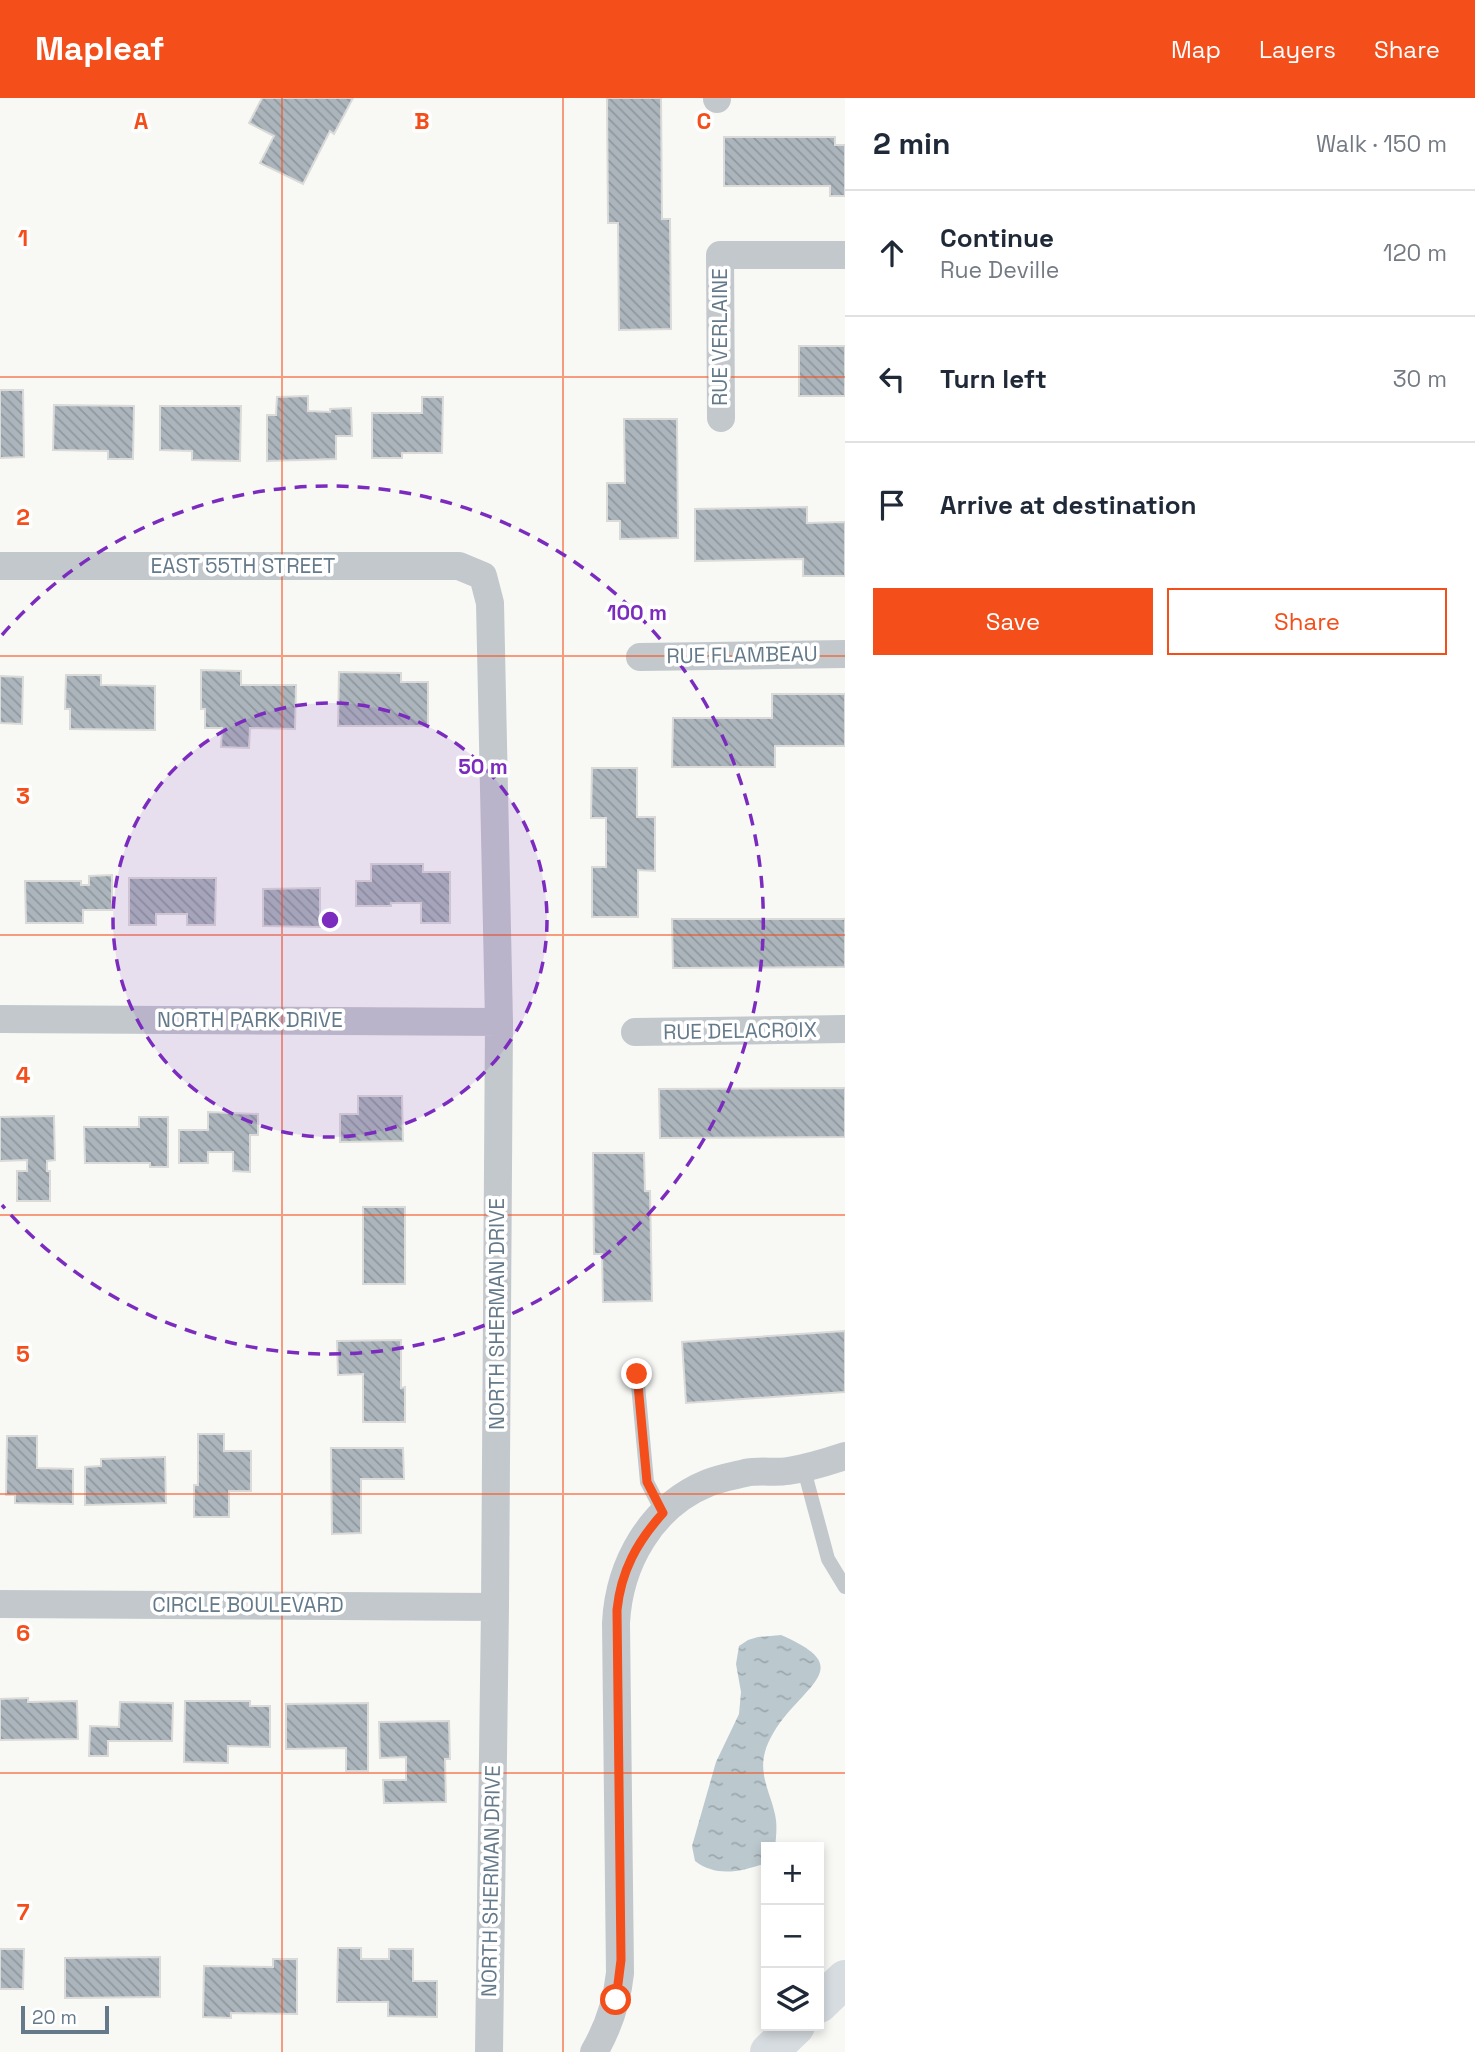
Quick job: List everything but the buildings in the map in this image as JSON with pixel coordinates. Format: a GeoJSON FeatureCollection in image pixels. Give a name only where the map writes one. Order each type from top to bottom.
{"type":"FeatureCollection","features":[{"type":"Feature","properties":{"kind":"main road"},"geometry":{"type":"LineString","coordinates":[[824,1999],[845,1979]]}},
{"type":"Feature","properties":{"kind":"main road"},"geometry":{"type":"LineString","coordinates":[[769,2052],[791,2031]]}},
{"type":"Feature","properties":{"kind":"street","name":"RUE VERLAINE"},"geometry":{"type":"LineString","coordinates":[[721,418],[720,255],[845,255]]}},
{"type":"Feature","properties":{"kind":"street","name":"EAST 55TH STREET"},"geometry":{"type":"LineString","coordinates":[[0,566],[459,566],[483,576]]}},
{"type":"Feature","properties":{"kind":"street","name":"NORTH SHERMAN DRIVE"},"geometry":{"type":"LineString","coordinates":[[483,576],[490,603],[499,1022],[489,2052]]}},
{"type":"Feature","properties":{"kind":"street","name":"RUE FLAMBEAU"},"geometry":{"type":"LineString","coordinates":[[640,657],[845,654]]}},
{"type":"Feature","properties":{"kind":"street","name":"NORTH PARK DRIVE"},"geometry":{"type":"LineString","coordinates":[[0,1019],[499,1022]]}},
{"type":"Feature","properties":{"kind":"street","name":"RUE DELACROIX"},"geometry":{"type":"LineString","coordinates":[[635,1032],[845,1029]]}},
{"type":"Feature","properties":{"kind":"street"},"geometry":{"type":"LineString","coordinates":[[594,2052],[609,2022],[620,1973],[616,1623],[618,1595],[626,1569],[638,1545],[663,1513],[684,1496],[708,1483],[747,1473],[789,1471],[845,1456]]}},
{"type":"Feature","properties":{"kind":"street","name":"CIRCLE BOULEVARD"},"geometry":{"type":"LineString","coordinates":[[0,1604],[495,1607]]}},
{"type":"Feature","properties":{"kind":"lane"},"geometry":{"type":"LineString","coordinates":[[637,1374],[647,1482],[663,1513]]}},
{"type":"Feature","properties":{"kind":"lane"},"geometry":{"type":"LineString","coordinates":[[803,1466],[828,1559],[845,1587]]}},
{"type":"Feature","properties":{"kind":"water"},"geometry":{"type":"Polygon","coordinates":[[[781,1635],[801,1645],[820,1662],[820,1671],[809,1690],[780,1723],[765,1752],[763,1770],[776,1820],[775,1842],[761,1842],[761,1864],[739,1870],[712,1870],[695,1861],[692,1846],[716,1762],[739,1714],[741,1692],[736,1664],[739,1646],[758,1637],[781,1635]]]}},
{"type":"Feature","properties":{"kind":"route"},"geometry":{"type":"LineString","coordinates":[[616,2000],[621,1960],[616,1623],[618,1595],[626,1569],[638,1545],[663,1513],[647,1482],[637,1374]]}}]}
